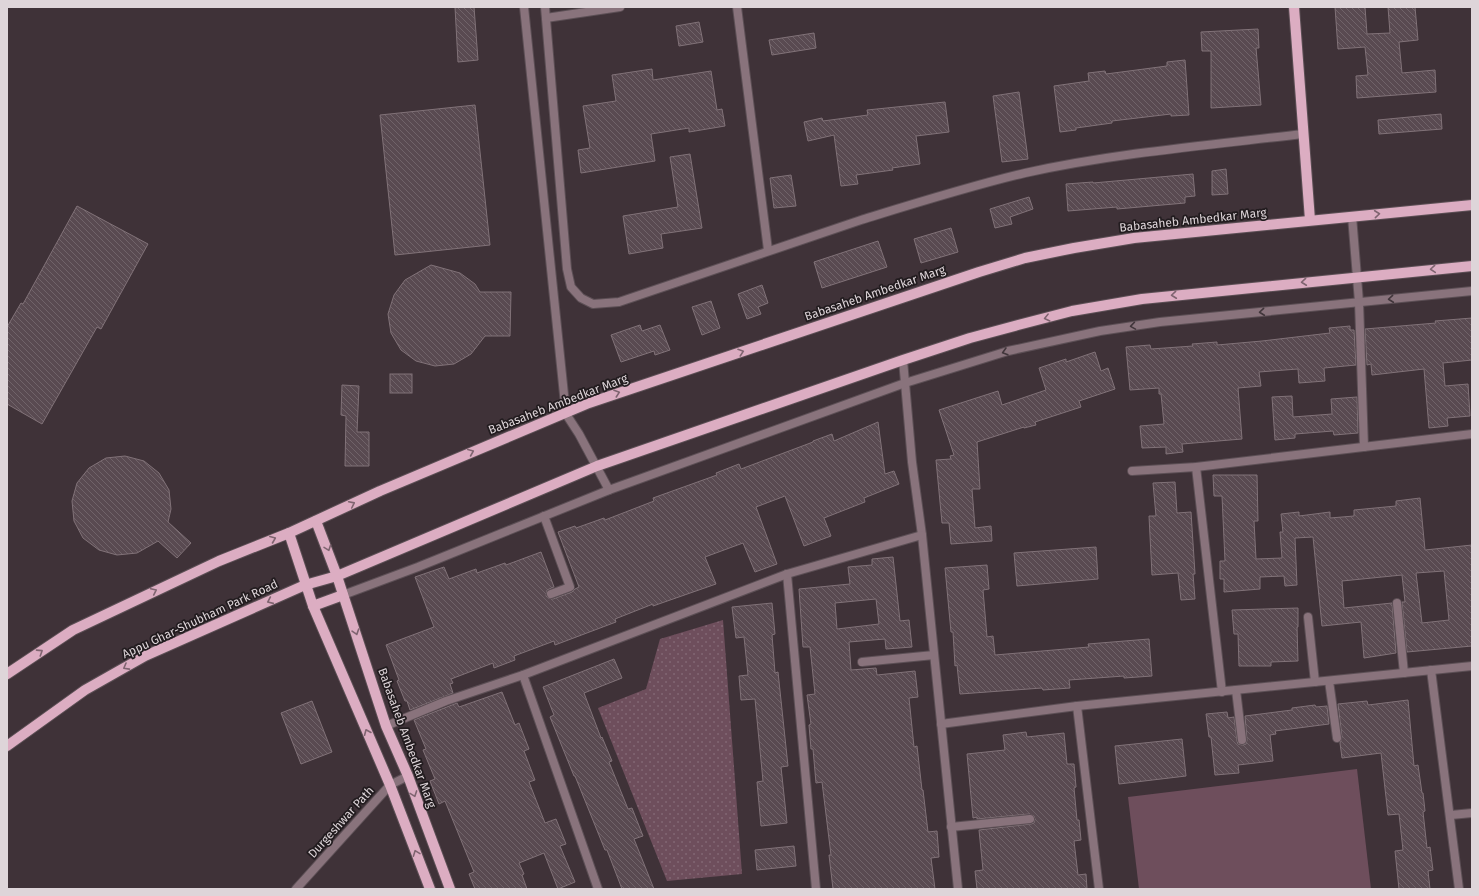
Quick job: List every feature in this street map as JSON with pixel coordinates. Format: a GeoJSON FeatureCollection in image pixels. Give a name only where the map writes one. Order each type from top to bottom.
{"type":"FeatureCollection","features":[{"type":"Feature","properties":{"kind":"main road"},"geometry":{"type":"LineString","coordinates":[[1294,7],[1310,220]]}},
{"type":"Feature","properties":{"kind":"main road","name":"Babasaheb Ambedkar Marg"},"geometry":{"type":"LineString","coordinates":[[289,533],[397,484],[589,403],[1026,258],[1134,238],[1472,205]]}},
{"type":"Feature","properties":{"kind":"main road"},"geometry":{"type":"LineString","coordinates":[[305,585],[337,576],[597,466],[970,338],[1072,312],[1142,299],[1472,266]]}},
{"type":"Feature","properties":{"kind":"main road","name":"Babasaheb Ambedkar Marg"},"geometry":{"type":"LineString","coordinates":[[316,521],[337,576],[386,726],[408,776],[450,889]]}},
{"type":"Feature","properties":{"kind":"main road"},"geometry":{"type":"LineString","coordinates":[[7,674],[73,630],[219,561],[289,533],[313,606],[390,785],[430,889]]}},
{"type":"Feature","properties":{"kind":"main road","name":"Appu Ghar-Shubham Park Road"},"geometry":{"type":"LineString","coordinates":[[7,746],[85,690],[145,656],[305,585]]}},
{"type":"Feature","properties":{"kind":"main road"},"geometry":{"type":"LineString","coordinates":[[313,606],[343,596]]}},
{"type":"Feature","properties":{"kind":"street"},"geometry":{"type":"LineString","coordinates":[[524,7],[566,414],[597,466],[609,490]]}},
{"type":"Feature","properties":{"kind":"street"},"geometry":{"type":"LineString","coordinates":[[545,7],[567,269],[571,287],[581,298],[593,304],[619,302],[768,250],[960,189],[1026,173],[1097,159],[1303,134]]}},
{"type":"Feature","properties":{"kind":"street"},"geometry":{"type":"LineString","coordinates":[[546,18],[620,7]]}},
{"type":"Feature","properties":{"kind":"street"},"geometry":{"type":"LineString","coordinates":[[737,7],[768,250]]}},
{"type":"Feature","properties":{"kind":"street"},"geometry":{"type":"LineString","coordinates":[[1352,216],[1359,302],[1364,447]]}},
{"type":"Feature","properties":{"kind":"street"},"geometry":{"type":"LineString","coordinates":[[343,596],[609,490],[905,383],[1008,351],[1100,331],[1160,322],[1472,292]]}},
{"type":"Feature","properties":{"kind":"street"},"geometry":{"type":"LineString","coordinates":[[903,360],[912,462],[922,535],[958,889]]}},
{"type":"Feature","properties":{"kind":"street"},"geometry":{"type":"LineString","coordinates":[[1132,471],[1196,467],[1472,434]]}},
{"type":"Feature","properties":{"kind":"street"},"geometry":{"type":"LineString","coordinates":[[1196,467],[1222,692]]}},
{"type":"Feature","properties":{"kind":"street"},"geometry":{"type":"LineString","coordinates":[[544,516],[570,587],[551,594]]}},
{"type":"Feature","properties":{"kind":"street"},"geometry":{"type":"LineString","coordinates":[[386,726],[446,701],[524,675],[786,574],[922,535]]}},
{"type":"Feature","properties":{"kind":"street"},"geometry":{"type":"LineString","coordinates":[[786,574],[816,889]]}},
{"type":"Feature","properties":{"kind":"street"},"geometry":{"type":"LineString","coordinates":[[1397,603],[1404,673]]}},
{"type":"Feature","properties":{"kind":"street"},"geometry":{"type":"LineString","coordinates":[[1308,617],[1315,682]]}},
{"type":"Feature","properties":{"kind":"street"},"geometry":{"type":"LineString","coordinates":[[862,662],[934,655]]}},
{"type":"Feature","properties":{"kind":"street"},"geometry":{"type":"LineString","coordinates":[[941,724],[1077,706],[1472,666]]}},
{"type":"Feature","properties":{"kind":"street"},"geometry":{"type":"LineString","coordinates":[[1431,670],[1459,889]]}},
{"type":"Feature","properties":{"kind":"street"},"geometry":{"type":"LineString","coordinates":[[524,675],[598,889]]}},
{"type":"Feature","properties":{"kind":"street"},"geometry":{"type":"LineString","coordinates":[[1329,681],[1337,738]]}},
{"type":"Feature","properties":{"kind":"street"},"geometry":{"type":"LineString","coordinates":[[1236,690],[1242,740]]}},
{"type":"Feature","properties":{"kind":"street"},"geometry":{"type":"LineString","coordinates":[[1077,706],[1099,889]]}},
{"type":"Feature","properties":{"kind":"street","name":"Durgeshwar Path"},"geometry":{"type":"LineString","coordinates":[[296,889],[390,785],[408,776]]}},
{"type":"Feature","properties":{"kind":"street"},"geometry":{"type":"LineString","coordinates":[[1450,815],[1472,813]]}},
{"type":"Feature","properties":{"kind":"street"},"geometry":{"type":"LineString","coordinates":[[951,827],[1030,819]]}},
{"type":"Feature","properties":{"kind":"shaded area"},"geometry":{"type":"Polygon","coordinates":[[[723,620],[742,874],[667,881],[598,708],[646,689],[660,639],[723,620]]]}},
{"type":"Feature","properties":{"kind":"shaded area"},"geometry":{"type":"Polygon","coordinates":[[[1357,769],[1371,889],[1139,889],[1128,797],[1357,769]]]}},
{"type":"Feature","properties":{"kind":"building"},"geometry":{"type":"Polygon","coordinates":[[[455,7],[474,7],[478,60],[458,62],[455,7]]]}},
{"type":"Feature","properties":{"kind":"building"},"geometry":{"type":"Polygon","coordinates":[[[1335,7],[1365,7],[1367,34],[1390,33],[1388,7],[1415,7],[1418,40],[1399,42],[1402,73],[1435,70],[1436,92],[1357,98],[1356,76],[1368,75],[1365,47],[1338,49],[1335,7]]]}},
{"type":"Feature","properties":{"kind":"building"},"geometry":{"type":"Polygon","coordinates":[[[699,22],[703,42],[679,46],[676,26],[699,22]]]}},
{"type":"Feature","properties":{"kind":"building"},"geometry":{"type":"Polygon","coordinates":[[[1258,29],[1259,48],[1256,48],[1261,105],[1211,108],[1211,51],[1202,51],[1201,32],[1258,29]]]}},
{"type":"Feature","properties":{"kind":"building"},"geometry":{"type":"Polygon","coordinates":[[[814,33],[816,48],[772,55],[769,40],[814,33]]]}},
{"type":"Feature","properties":{"kind":"building"},"geometry":{"type":"Polygon","coordinates":[[[1185,60],[1189,115],[1171,116],[1171,114],[1112,121],[1112,123],[1076,128],[1076,130],[1060,132],[1054,86],[1089,81],[1088,73],[1105,71],[1106,74],[1167,66],[1167,62],[1185,60]]]}},
{"type":"Feature","properties":{"kind":"building"},"geometry":{"type":"Polygon","coordinates":[[[652,69],[653,80],[711,71],[717,110],[722,109],[725,126],[689,132],[689,128],[651,134],[655,161],[581,173],[578,150],[590,148],[583,106],[616,101],[612,75],[652,69]]]}},
{"type":"Feature","properties":{"kind":"building"},"geometry":{"type":"Polygon","coordinates":[[[1019,92],[1028,159],[1002,162],[993,96],[1019,92]]]}},
{"type":"Feature","properties":{"kind":"building"},"geometry":{"type":"Polygon","coordinates":[[[945,102],[949,132],[916,136],[920,164],[892,168],[893,170],[856,175],[858,184],[841,186],[834,135],[808,141],[804,122],[822,118],[823,121],[868,115],[867,110],[945,102]]]}},
{"type":"Feature","properties":{"kind":"building"},"geometry":{"type":"Polygon","coordinates":[[[475,105],[490,245],[395,255],[380,115],[475,105]]]}},
{"type":"Feature","properties":{"kind":"building"},"geometry":{"type":"Polygon","coordinates":[[[1441,114],[1442,129],[1379,134],[1378,120],[1441,114]]]}},
{"type":"Feature","properties":{"kind":"building"},"geometry":{"type":"Polygon","coordinates":[[[690,154],[702,228],[661,234],[663,248],[629,254],[623,216],[678,207],[670,157],[690,154]]]}},
{"type":"Feature","properties":{"kind":"building"},"geometry":{"type":"Polygon","coordinates":[[[1226,169],[1228,194],[1212,195],[1212,171],[1226,169]]]}},
{"type":"Feature","properties":{"kind":"building"},"geometry":{"type":"Polygon","coordinates":[[[1193,174],[1195,196],[1185,197],[1185,203],[1117,209],[1117,207],[1068,211],[1066,184],[1193,174]]]}},
{"type":"Feature","properties":{"kind":"building"},"geometry":{"type":"Polygon","coordinates":[[[791,175],[796,206],[774,208],[770,178],[791,175]]]}},
{"type":"Feature","properties":{"kind":"building"},"geometry":{"type":"Polygon","coordinates":[[[1029,197],[1033,209],[1010,217],[1012,224],[995,228],[990,209],[1029,197]]]}},
{"type":"Feature","properties":{"kind":"building"},"geometry":{"type":"Polygon","coordinates":[[[77,206],[148,244],[101,329],[97,327],[42,424],[7,404],[7,327],[21,303],[23,304],[77,206]]]}},
{"type":"Feature","properties":{"kind":"building"},"geometry":{"type":"Polygon","coordinates":[[[951,228],[958,252],[921,263],[914,239],[951,228]]]}},
{"type":"Feature","properties":{"kind":"building"},"geometry":{"type":"Polygon","coordinates":[[[878,241],[887,267],[822,288],[814,262],[878,241]]]}},
{"type":"Feature","properties":{"kind":"building"},"geometry":{"type":"Polygon","coordinates":[[[431,265],[460,273],[475,284],[480,292],[511,292],[510,336],[485,336],[471,354],[454,364],[435,366],[416,361],[401,350],[391,333],[388,314],[394,295],[405,280],[431,265]]]}},
{"type":"Feature","properties":{"kind":"building"},"geometry":{"type":"Polygon","coordinates":[[[762,285],[768,303],[758,307],[761,314],[747,319],[738,294],[762,285]]]}},
{"type":"Feature","properties":{"kind":"building"},"geometry":{"type":"Polygon","coordinates":[[[711,301],[720,328],[702,335],[692,307],[711,301]]]}},
{"type":"Feature","properties":{"kind":"building"},"geometry":{"type":"Polygon","coordinates":[[[1472,318],[1472,360],[1443,363],[1445,386],[1468,384],[1470,416],[1447,418],[1448,426],[1429,428],[1424,369],[1372,375],[1371,364],[1367,365],[1365,329],[1436,323],[1435,321],[1472,318]]]}},
{"type":"Feature","properties":{"kind":"building"},"geometry":{"type":"Polygon","coordinates":[[[640,325],[642,331],[660,325],[670,350],[655,355],[654,351],[621,362],[611,335],[640,325]]]}},
{"type":"Feature","properties":{"kind":"building"},"geometry":{"type":"Polygon","coordinates":[[[1350,326],[1350,330],[1354,330],[1356,365],[1324,368],[1325,381],[1299,383],[1298,369],[1259,372],[1261,386],[1238,388],[1242,439],[1182,444],[1183,452],[1166,454],[1166,447],[1142,448],[1140,426],[1164,424],[1161,394],[1159,394],[1159,388],[1130,390],[1126,347],[1150,345],[1151,349],[1193,346],[1192,344],[1217,342],[1217,345],[1262,341],[1330,333],[1329,328],[1350,326]]]}},
{"type":"Feature","properties":{"kind":"building"},"geometry":{"type":"Polygon","coordinates":[[[1095,352],[1101,371],[1108,368],[1115,389],[1079,401],[1081,407],[1035,422],[1036,425],[1024,427],[977,442],[980,489],[972,489],[975,528],[991,526],[992,541],[951,544],[949,523],[942,523],[936,460],[951,459],[950,456],[954,455],[939,410],[998,391],[1002,405],[1046,390],[1039,368],[1066,359],[1066,362],[1095,352]]]}},
{"type":"Feature","properties":{"kind":"building"},"geometry":{"type":"Polygon","coordinates":[[[390,374],[412,374],[412,393],[390,393],[390,374]]]}},
{"type":"Feature","properties":{"kind":"building"},"geometry":{"type":"Polygon","coordinates":[[[342,385],[359,386],[357,432],[369,432],[369,466],[345,466],[346,416],[341,415],[342,385]]]}},
{"type":"Feature","properties":{"kind":"building"},"geometry":{"type":"Polygon","coordinates":[[[1292,396],[1293,417],[1332,414],[1331,399],[1357,397],[1358,433],[1334,435],[1333,431],[1295,434],[1295,438],[1275,440],[1272,397],[1292,396]]]}},
{"type":"Feature","properties":{"kind":"building"},"geometry":{"type":"Polygon","coordinates":[[[878,422],[885,474],[894,471],[899,484],[864,498],[865,502],[824,518],[831,536],[804,546],[785,496],[756,507],[777,564],[755,572],[743,543],[705,557],[716,584],[653,606],[653,604],[615,619],[616,622],[555,645],[554,641],[514,656],[515,660],[494,668],[493,663],[451,679],[453,683],[450,684],[453,693],[410,710],[397,681],[399,680],[386,645],[434,627],[415,577],[444,567],[449,579],[476,569],[477,573],[505,563],[506,565],[541,552],[554,587],[547,590],[546,596],[553,599],[572,592],[579,587],[558,532],[575,526],[576,528],[604,518],[605,520],[654,501],[653,498],[717,475],[716,473],[739,464],[741,469],[832,434],[834,441],[878,422]]]}},
{"type":"Feature","properties":{"kind":"building"},"geometry":{"type":"Polygon","coordinates":[[[125,456],[144,461],[159,473],[169,490],[171,509],[168,522],[191,543],[177,558],[158,541],[137,553],[117,555],[99,550],[83,538],[74,521],[72,501],[77,483],[89,468],[106,458],[125,456]]]}},
{"type":"Feature","properties":{"kind":"building"},"geometry":{"type":"Polygon","coordinates":[[[1213,475],[1257,475],[1258,521],[1254,521],[1256,559],[1282,558],[1280,532],[1283,532],[1281,514],[1299,512],[1299,516],[1330,512],[1330,518],[1354,516],[1354,510],[1396,506],[1396,501],[1420,498],[1425,550],[1472,545],[1472,646],[1407,652],[1402,602],[1405,602],[1402,575],[1342,581],[1344,608],[1392,603],[1396,653],[1364,658],[1361,622],[1322,626],[1313,537],[1295,538],[1297,585],[1285,586],[1284,576],[1260,577],[1260,589],[1224,592],[1224,579],[1220,579],[1220,561],[1225,561],[1222,496],[1214,496],[1213,475]],[[1444,571],[1416,573],[1422,623],[1449,620],[1444,571]]]}},
{"type":"Feature","properties":{"kind":"building"},"geometry":{"type":"Polygon","coordinates":[[[1175,482],[1177,513],[1191,512],[1195,599],[1181,600],[1178,573],[1152,575],[1149,516],[1156,516],[1153,483],[1175,482]]]}},
{"type":"Feature","properties":{"kind":"building"},"geometry":{"type":"Polygon","coordinates":[[[1096,547],[1098,579],[1017,586],[1014,553],[1096,547]]]}},
{"type":"Feature","properties":{"kind":"building"},"geometry":{"type":"Polygon","coordinates":[[[893,557],[900,621],[909,620],[912,647],[886,649],[885,639],[849,642],[851,670],[876,668],[877,675],[915,671],[918,697],[909,698],[914,747],[917,746],[928,832],[937,831],[939,857],[931,858],[935,889],[833,889],[829,855],[831,855],[822,782],[816,783],[813,749],[811,749],[809,725],[811,724],[807,695],[815,694],[810,647],[803,647],[799,589],[850,584],[848,567],[872,565],[872,559],[893,557]],[[876,599],[835,603],[837,629],[879,624],[876,599]]]}},
{"type":"Feature","properties":{"kind":"building"},"geometry":{"type":"Polygon","coordinates":[[[987,565],[989,589],[983,590],[987,637],[993,636],[995,655],[1089,647],[1088,644],[1149,639],[1152,676],[1124,678],[1124,676],[1069,680],[1070,688],[1043,690],[1042,688],[960,694],[957,665],[955,666],[953,632],[951,632],[945,568],[987,565]]]}},
{"type":"Feature","properties":{"kind":"building"},"geometry":{"type":"Polygon","coordinates":[[[772,603],[775,634],[772,635],[775,673],[778,672],[788,766],[781,767],[787,823],[761,826],[757,782],[763,781],[755,699],[741,700],[739,676],[748,675],[744,637],[736,638],[732,607],[772,603]]]}},
{"type":"Feature","properties":{"kind":"building"},"geometry":{"type":"Polygon","coordinates":[[[1298,608],[1298,661],[1271,662],[1271,666],[1239,666],[1238,634],[1234,634],[1232,610],[1298,608]]]}},
{"type":"Feature","properties":{"kind":"building"},"geometry":{"type":"Polygon","coordinates":[[[614,659],[622,678],[584,693],[601,738],[602,737],[612,761],[609,762],[628,809],[632,808],[643,836],[634,839],[654,889],[622,889],[607,850],[605,850],[550,717],[554,715],[543,687],[614,659]]]}},
{"type":"Feature","properties":{"kind":"building"},"geometry":{"type":"Polygon","coordinates":[[[502,692],[515,725],[519,723],[529,749],[524,751],[535,780],[529,782],[545,823],[556,819],[566,844],[560,846],[575,882],[558,889],[544,853],[519,863],[524,874],[522,875],[527,889],[475,889],[469,874],[474,872],[445,801],[439,804],[430,781],[435,779],[423,750],[426,749],[414,720],[457,703],[459,707],[502,692]]]}},
{"type":"Feature","properties":{"kind":"building"},"geometry":{"type":"Polygon","coordinates":[[[1408,700],[1414,766],[1418,765],[1425,811],[1423,812],[1427,848],[1430,847],[1433,870],[1428,871],[1430,889],[1399,889],[1395,851],[1403,850],[1399,814],[1388,815],[1381,753],[1342,758],[1340,743],[1342,737],[1338,704],[1367,701],[1368,705],[1408,700]]]}},
{"type":"Feature","properties":{"kind":"building"},"geometry":{"type":"Polygon","coordinates":[[[312,701],[332,752],[301,764],[281,713],[312,701]]]}},
{"type":"Feature","properties":{"kind":"building"},"geometry":{"type":"Polygon","coordinates":[[[1315,705],[1316,707],[1327,706],[1329,724],[1275,731],[1276,734],[1270,735],[1273,761],[1238,765],[1239,773],[1215,775],[1211,737],[1209,737],[1206,714],[1227,712],[1228,718],[1234,717],[1237,741],[1238,744],[1242,745],[1246,744],[1247,740],[1245,716],[1292,710],[1292,708],[1315,705]]]}},
{"type":"Feature","properties":{"kind":"building"},"geometry":{"type":"Polygon","coordinates":[[[1026,732],[1027,737],[1064,733],[1067,764],[1074,764],[1076,787],[1074,788],[1077,820],[1079,820],[1081,840],[1074,841],[1078,875],[1086,874],[1087,889],[977,889],[975,871],[983,870],[979,830],[1031,824],[1034,823],[1035,819],[1034,816],[1029,814],[977,819],[977,817],[973,818],[967,754],[1005,750],[1003,735],[1026,732]]]}},
{"type":"Feature","properties":{"kind":"building"},"geometry":{"type":"Polygon","coordinates":[[[1182,739],[1186,776],[1119,784],[1115,746],[1182,739]]]}},
{"type":"Feature","properties":{"kind":"building"},"geometry":{"type":"Polygon","coordinates":[[[794,846],[796,866],[757,870],[755,850],[794,846]]]}}]}
